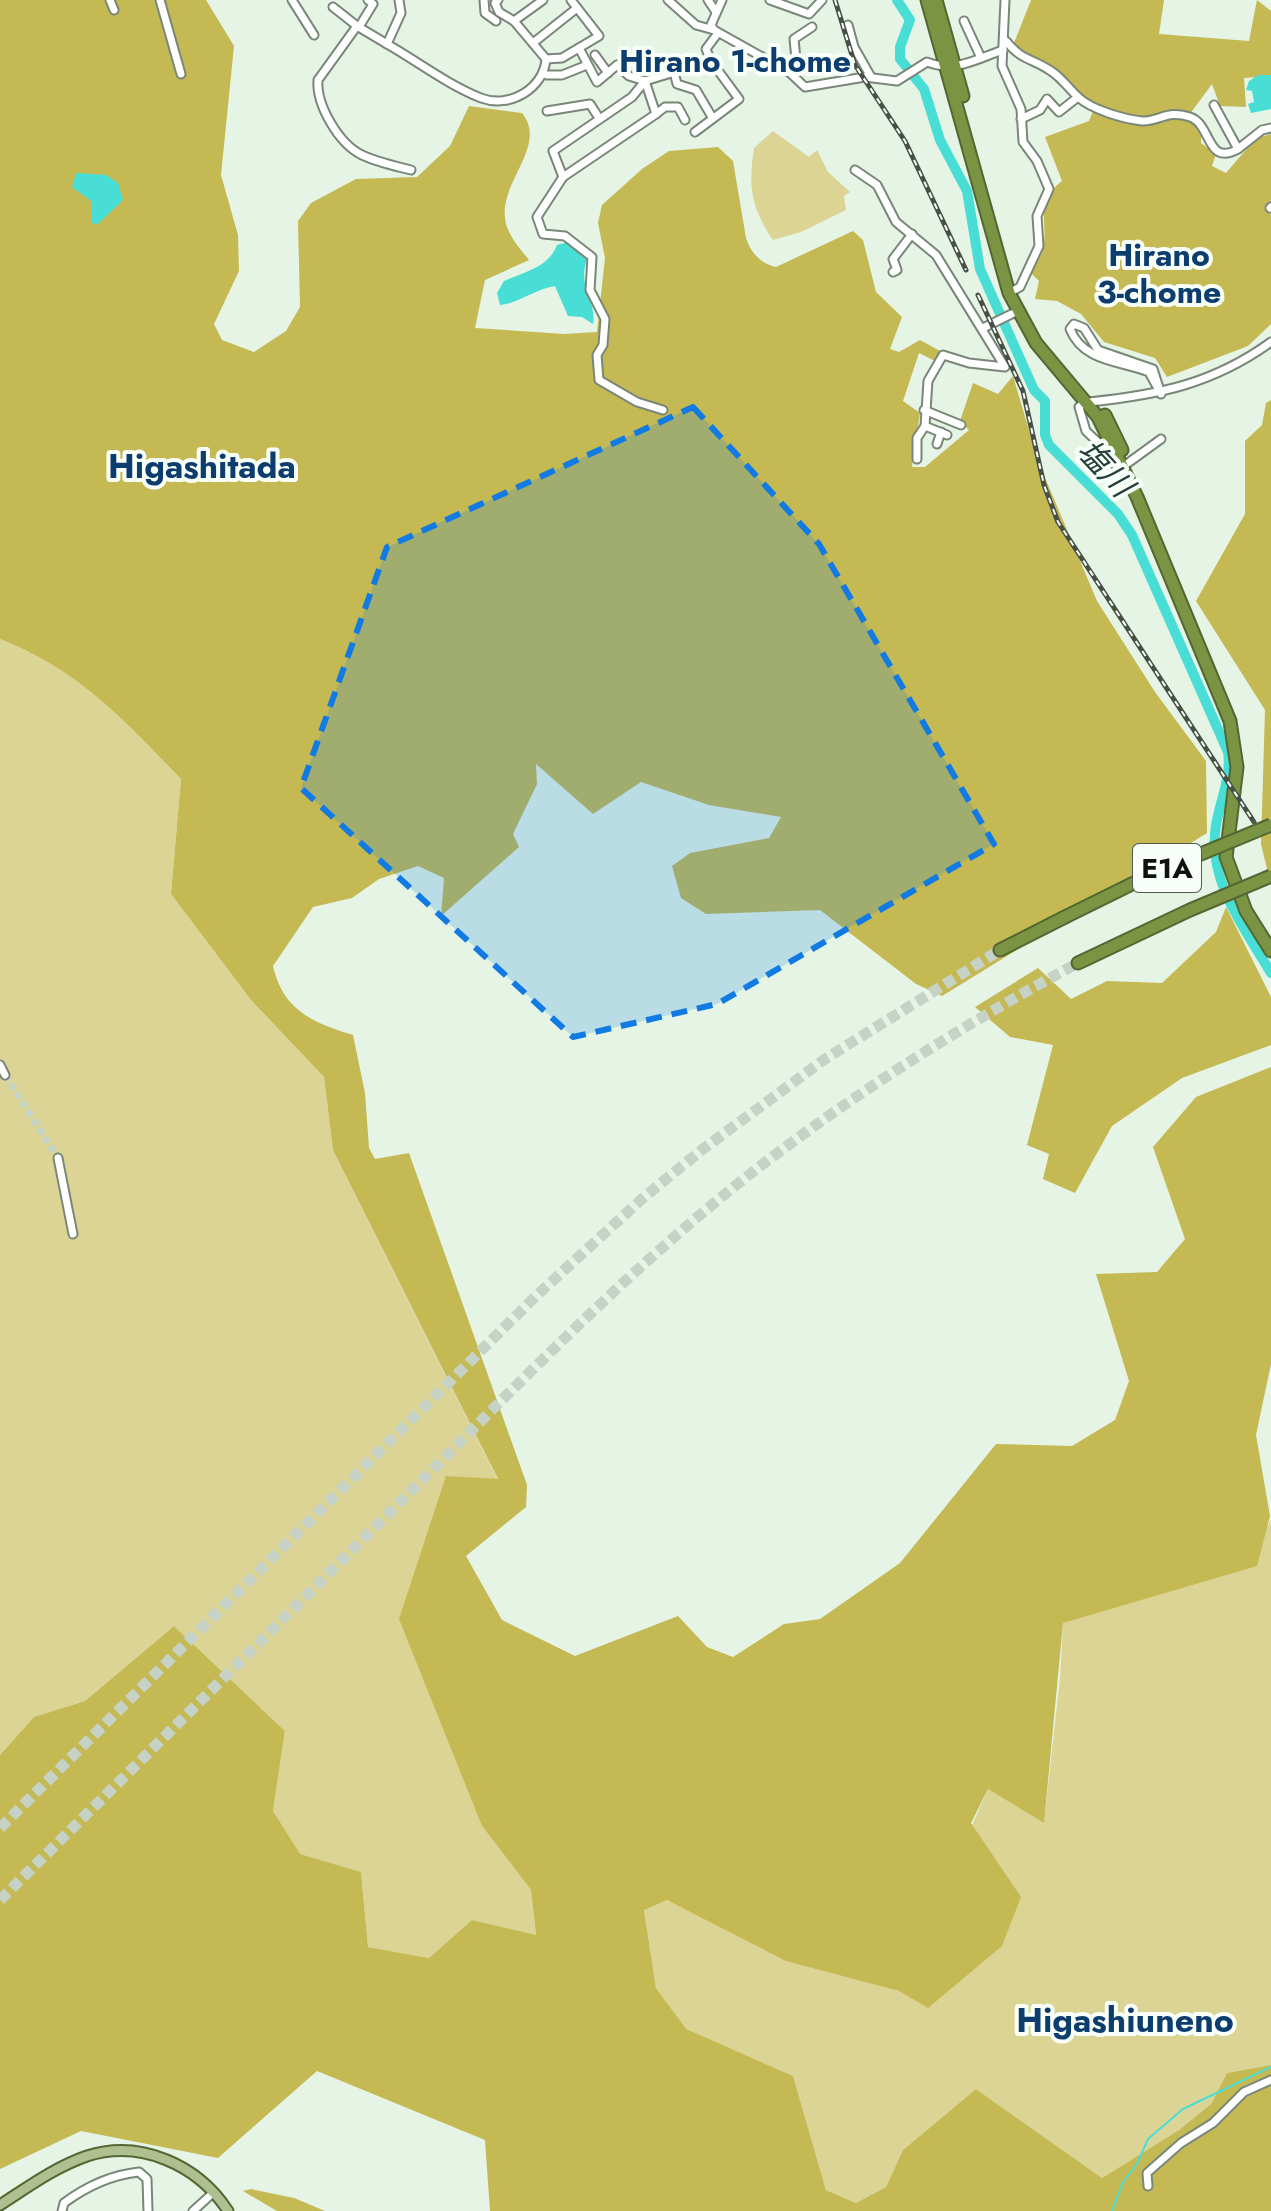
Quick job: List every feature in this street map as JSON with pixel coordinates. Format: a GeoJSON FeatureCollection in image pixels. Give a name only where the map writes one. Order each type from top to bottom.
{"type":"FeatureCollection","features":[{"type":"Feature","properties":{"kind":"highway"},"geometry":{"type":"LineString","coordinates":[[927,0],[953,68]]}},
{"type":"Feature","properties":{"kind":"highway"},"geometry":{"type":"LineString","coordinates":[[936,0],[1015,313],[1042,340],[1091,401],[1124,462],[1231,705],[1242,740],[1243,767],[1232,824],[1236,874],[1271,939]]}},
{"type":"Feature","properties":{"kind":"highway"},"geometry":{"type":"LineString","coordinates":[[1124,462],[1230,721],[1237,767],[1226,857],[1246,911],[1271,951]]}},
{"type":"Feature","properties":{"kind":"highway","name":"E1A"},"geometry":{"type":"LineString","coordinates":[[1000,950],[1150,875],[1271,825]]}},
{"type":"Feature","properties":{"kind":"highway","name":"E1A"},"geometry":{"type":"LineString","coordinates":[[1078,963],[1271,876]]}},
{"type":"Feature","properties":{"kind":"main road"},"geometry":{"type":"LineString","coordinates":[[0,2205],[76,2161],[118,2151],[172,2161],[214,2192],[228,2211]]}},
{"type":"Feature","properties":{"kind":"street"},"geometry":{"type":"LineString","coordinates":[[110,0],[114,10]]}},
{"type":"Feature","properties":{"kind":"street"},"geometry":{"type":"LineString","coordinates":[[160,0],[181,74]]}},
{"type":"Feature","properties":{"kind":"street"},"geometry":{"type":"LineString","coordinates":[[292,0],[314,35]]}},
{"type":"Feature","properties":{"kind":"street"},"geometry":{"type":"LineString","coordinates":[[368,0],[373,4],[318,80],[317,91],[332,125],[353,149],[411,170]]}},
{"type":"Feature","properties":{"kind":"street"},"geometry":{"type":"LineString","coordinates":[[387,44],[401,13],[399,0]]}},
{"type":"Feature","properties":{"kind":"street"},"geometry":{"type":"LineString","coordinates":[[484,0],[485,13],[496,21]]}},
{"type":"Feature","properties":{"kind":"street"},"geometry":{"type":"LineString","coordinates":[[333,7],[387,44],[484,100],[509,98],[533,90],[545,73],[546,59],[514,21],[499,12],[495,3],[498,0]]}},
{"type":"Feature","properties":{"kind":"street"},"geometry":{"type":"LineString","coordinates":[[514,21],[543,0]]}},
{"type":"Feature","properties":{"kind":"street"},"geometry":{"type":"LineString","coordinates":[[546,59],[562,58],[599,36],[571,0]]}},
{"type":"Feature","properties":{"kind":"street"},"geometry":{"type":"LineString","coordinates":[[668,0],[696,25],[716,32],[789,72],[805,87],[871,77],[897,81],[927,62],[953,68],[1003,50]]}},
{"type":"Feature","properties":{"kind":"street"},"geometry":{"type":"LineString","coordinates":[[708,0],[716,12]]}},
{"type":"Feature","properties":{"kind":"street"},"geometry":{"type":"LineString","coordinates":[[716,32],[711,25],[722,0]]}},
{"type":"Feature","properties":{"kind":"street"},"geometry":{"type":"LineString","coordinates":[[770,0],[809,14],[822,0]]}},
{"type":"Feature","properties":{"kind":"street"},"geometry":{"type":"LineString","coordinates":[[1005,0],[1006,41],[1002,66],[1021,109],[1023,142],[1037,161],[1049,189],[1037,216],[1039,246],[1020,287],[1012,292]]}},
{"type":"Feature","properties":{"kind":"street"},"geometry":{"type":"LineString","coordinates":[[533,43],[577,8]]}},
{"type":"Feature","properties":{"kind":"street"},"geometry":{"type":"LineString","coordinates":[[964,21],[981,58]]}},
{"type":"Feature","properties":{"kind":"street"},"geometry":{"type":"LineString","coordinates":[[848,25],[854,47],[871,77]]}},
{"type":"Feature","properties":{"kind":"street"},"geometry":{"type":"LineString","coordinates":[[789,72],[796,59],[794,39],[812,27]]}},
{"type":"Feature","properties":{"kind":"street"},"geometry":{"type":"LineString","coordinates":[[695,132],[739,99],[711,61],[706,49],[716,32]]}},
{"type":"Feature","properties":{"kind":"street"},"geometry":{"type":"LineString","coordinates":[[1006,41],[1029,62],[1053,72],[1078,97],[1109,112],[1144,121],[1161,114],[1191,117],[1203,127],[1208,144],[1214,151],[1231,153],[1262,130],[1271,128]]}},
{"type":"Feature","properties":{"kind":"street"},"geometry":{"type":"LineString","coordinates":[[579,48],[597,82],[621,66],[629,76],[645,81]]}},
{"type":"Feature","properties":{"kind":"street"},"geometry":{"type":"LineString","coordinates":[[595,55],[608,73]]}},
{"type":"Feature","properties":{"kind":"street"},"geometry":{"type":"LineString","coordinates":[[563,177],[553,151],[632,97],[645,81],[711,61]]}},
{"type":"Feature","properties":{"kind":"street"},"geometry":{"type":"LineString","coordinates":[[547,75],[562,75],[587,65]]}},
{"type":"Feature","properties":{"kind":"street"},"geometry":{"type":"LineString","coordinates":[[674,72],[677,84],[696,90],[712,117]]}},
{"type":"Feature","properties":{"kind":"street"},"geometry":{"type":"LineString","coordinates":[[645,81],[656,114]]}},
{"type":"Feature","properties":{"kind":"street"},"geometry":{"type":"LineString","coordinates":[[1021,119],[1040,110],[1047,99],[1059,112],[1078,97]]}},
{"type":"Feature","properties":{"kind":"street"},"geometry":{"type":"LineString","coordinates":[[547,111],[590,104],[599,118]]}},
{"type":"Feature","properties":{"kind":"street"},"geometry":{"type":"LineString","coordinates":[[1214,105],[1238,149]]}},
{"type":"Feature","properties":{"kind":"street"},"geometry":{"type":"LineString","coordinates":[[663,410],[637,402],[599,380],[597,355],[603,345],[605,319],[590,290],[592,257],[565,236],[543,234],[537,217],[563,177],[665,107],[678,107],[685,120]]}},
{"type":"Feature","properties":{"kind":"street"},"geometry":{"type":"LineString","coordinates":[[855,170],[877,185],[890,214],[936,255],[1005,367],[969,363],[943,355],[928,381],[925,426],[917,438],[917,459]]}},
{"type":"Feature","properties":{"kind":"street"},"geometry":{"type":"LineString","coordinates":[[893,272],[897,270],[893,259],[912,234]]}},
{"type":"Feature","properties":{"kind":"street"},"geometry":{"type":"LineString","coordinates":[[983,328],[1015,313]]}},
{"type":"Feature","properties":{"kind":"street"},"geometry":{"type":"LineString","coordinates":[[1079,324],[1098,350],[1153,369],[1161,394],[1149,372],[1094,356],[1073,338],[1070,329],[1079,324]]}},
{"type":"Feature","properties":{"kind":"street"},"geometry":{"type":"LineString","coordinates":[[1161,439],[1124,462],[1114,464],[1081,423],[1079,407],[1091,401],[1161,394],[1207,378],[1250,357],[1271,342]]}},
{"type":"Feature","properties":{"kind":"street"},"geometry":{"type":"LineString","coordinates":[[924,410],[961,425]]}},
{"type":"Feature","properties":{"kind":"street"},"geometry":{"type":"LineString","coordinates":[[925,426],[944,434],[937,444]]}},
{"type":"Feature","properties":{"kind":"street"},"geometry":{"type":"LineString","coordinates":[[0,1065],[5,1075]]}},
{"type":"Feature","properties":{"kind":"street"},"geometry":{"type":"LineString","coordinates":[[58,1158],[73,1234]]}},
{"type":"Feature","properties":{"kind":"street"},"geometry":{"type":"LineString","coordinates":[[1148,2186],[1147,2173],[1181,2143],[1213,2123],[1244,2092],[1271,2080]]}},
{"type":"Feature","properties":{"kind":"street"},"geometry":{"type":"LineString","coordinates":[[62,2211],[64,2203],[92,2185],[116,2174],[139,2172],[147,2179],[148,2211]]}},
{"type":"Feature","properties":{"kind":"street"},"geometry":{"type":"LineString","coordinates":[[193,2211],[214,2192]]}},
{"type":"Feature","properties":{"kind":"highlighted area"},"geometry":{"type":"Polygon","coordinates":[[[693,407],[819,544],[994,844],[717,1004],[573,1037],[301,788],[387,547],[693,407]]]}},
{"type":"Feature","properties":{"kind":"shaded area"},"geometry":{"type":"Polygon","coordinates":[[[0,0],[206,0],[234,46],[221,175],[238,235],[239,271],[214,324],[222,340],[254,352],[286,331],[300,307],[298,221],[311,203],[356,179],[417,177],[450,146],[469,106],[522,113],[529,125],[530,138],[505,204],[506,224],[529,260],[485,280],[475,328],[564,334],[597,332],[605,258],[598,223],[602,205],[642,169],[669,151],[718,147],[733,161],[746,238],[757,257],[776,267],[853,231],[863,240],[876,292],[902,317],[890,349],[899,352],[920,340],[942,352],[935,361],[919,353],[903,401],[920,413],[912,467],[925,467],[969,430],[960,421],[973,383],[998,394],[1013,376],[1038,461],[1097,601],[1155,692],[1206,761],[1207,833],[942,996],[916,984],[820,910],[706,914],[681,898],[672,866],[690,853],[769,838],[781,817],[709,805],[641,782],[593,814],[536,764],[537,784],[513,834],[519,847],[441,916],[444,878],[418,866],[379,879],[352,898],[313,907],[273,966],[284,994],[292,1004],[313,1019],[353,1035],[365,1093],[369,1148],[375,1159],[409,1153],[527,1485],[526,1507],[466,1556],[502,1620],[575,1656],[678,1616],[707,1647],[733,1657],[784,1624],[820,1619],[900,1563],[996,1444],[1072,1446],[1115,1420],[1129,1381],[1096,1274],[1157,1272],[1185,1239],[1153,1147],[1196,1097],[1271,1067],[1271,1364],[1256,1435],[1270,1516],[1257,1566],[1063,1623],[1044,1823],[988,1789],[971,1823],[1021,1897],[1002,1946],[928,2008],[899,1991],[786,1961],[667,1900],[644,1910],[656,1988],[686,2029],[793,2076],[826,2190],[856,2203],[886,2187],[903,2150],[976,2089],[1102,2178],[1179,2130],[1211,2104],[1227,2073],[1271,2065],[1271,2211],[490,2211],[485,2140],[317,2071],[218,2158],[81,2131],[0,2169],[0,1755],[34,1717],[85,1701],[174,1626],[285,1731],[273,1811],[300,1854],[361,1872],[368,1947],[429,1958],[472,1920],[536,1935],[531,1890],[482,1826],[399,1619],[446,1476],[498,1479],[333,1150],[324,1077],[251,1000],[171,894],[181,779],[119,717],[77,681],[28,651],[0,639],[0,0]]]}},
{"type":"Feature","properties":{"kind":"shaded area"},"geometry":{"type":"Polygon","coordinates":[[[1031,0],[1164,0],[1159,34],[1249,41],[1257,0],[1271,11],[1271,76],[1244,78],[1246,107],[1220,106],[1212,84],[1187,118],[1201,129],[1201,143],[1216,154],[1212,166],[1226,173],[1256,138],[1271,134],[1271,205],[1266,210],[1271,214],[1271,324],[1248,346],[1167,377],[1155,358],[1104,342],[1081,314],[1057,301],[1035,299],[1039,281],[1030,272],[1043,249],[1045,205],[1053,189],[1062,181],[1045,137],[1089,121],[1094,109],[1058,72],[1030,59],[1014,43],[1031,0]]]}},
{"type":"Feature","properties":{"kind":"shaded area"},"geometry":{"type":"Polygon","coordinates":[[[773,131],[809,157],[817,150],[828,172],[850,192],[844,196],[846,210],[801,232],[773,240],[756,207],[751,174],[754,148],[773,131]]]}},
{"type":"Feature","properties":{"kind":"shaded area"},"geometry":{"type":"Polygon","coordinates":[[[1271,400],[1271,885],[1261,844],[1265,710],[1196,601],[1245,514],[1245,441],[1262,425],[1266,403],[1271,400]]]}},
{"type":"Feature","properties":{"kind":"shaded area"},"geometry":{"type":"Polygon","coordinates":[[[0,639],[28,651],[77,681],[119,717],[181,779],[171,894],[251,1000],[324,1077],[333,1150],[498,1480],[446,1476],[482,1826],[531,1890],[536,1936],[472,1920],[429,1958],[368,1947],[361,1872],[299,1854],[273,1811],[285,1731],[174,1626],[85,1701],[34,1717],[0,1755],[0,639]]]}},
{"type":"Feature","properties":{"kind":"shaded area"},"geometry":{"type":"Polygon","coordinates":[[[1226,907],[1271,997],[1271,1045],[1182,1078],[1112,1126],[1075,1193],[1043,1179],[1049,1154],[1027,1145],[1053,1045],[1010,1037],[975,1007],[1038,968],[1071,999],[1107,981],[1162,983],[1216,932],[1226,907]]]}},
{"type":"Feature","properties":{"kind":"shaded area"},"geometry":{"type":"Polygon","coordinates":[[[1271,1519],[1271,2065],[1227,2073],[1211,2104],[1179,2130],[1102,2178],[976,2089],[903,2150],[886,2187],[856,2203],[826,2190],[793,2076],[686,2030],[656,1988],[644,1909],[667,1900],[810,1962],[899,1991],[988,1789],[1044,1822],[1063,1623],[1259,1545],[1271,1519]]]}},
{"type":"Feature","properties":{"kind":"shaded area"},"geometry":{"type":"Polygon","coordinates":[[[251,2189],[294,2198],[325,2211],[277,2211],[243,2191],[251,2189]]]}},
{"type":"Feature","properties":{"kind":"water"},"geometry":{"type":"Polygon","coordinates":[[[1258,75],[1271,75],[1271,109],[1251,113],[1248,104],[1254,102],[1252,91],[1246,90],[1249,81],[1258,75]]]}},
{"type":"Feature","properties":{"kind":"water"},"geometry":{"type":"Polygon","coordinates":[[[76,173],[106,175],[118,183],[123,200],[98,224],[91,223],[91,201],[72,187],[76,173]]]}},
{"type":"Feature","properties":{"kind":"water"},"geometry":{"type":"Polygon","coordinates":[[[568,242],[587,259],[584,278],[593,324],[582,317],[568,316],[555,286],[500,305],[497,293],[504,281],[542,264],[557,245],[568,242]]]}},
{"type":"Feature","properties":{"kind":"waterway","name":"塩川"},"geometry":{"type":"LineString","coordinates":[[897,0],[910,20],[900,47],[900,59],[924,89],[940,140],[967,191],[980,269],[1034,390],[1045,401],[1045,435],[1049,445],[1118,514],[1132,535],[1228,752],[1227,779],[1216,825],[1217,865],[1230,903],[1271,973]]}},
{"type":"Feature","properties":{"kind":"waterway"},"geometry":{"type":"LineString","coordinates":[[1112,2211],[1123,2182],[1137,2164],[1148,2139],[1183,2109],[1271,2067]]}},
{"type":"Feature","properties":{"kind":"tunnel"},"geometry":{"type":"LineString","coordinates":[[0,1828],[537,1295],[643,1198],[703,1149],[825,1059],[1000,950]]}},
{"type":"Feature","properties":{"kind":"tunnel"},"geometry":{"type":"LineString","coordinates":[[0,1900],[554,1348],[692,1222],[780,1151],[862,1093],[946,1039],[1078,963]]}},
{"type":"Feature","properties":{"kind":"tunnel"},"geometry":{"type":"LineString","coordinates":[[5,1075],[58,1158]]}},
{"type":"Feature","properties":{"kind":"railway"},"geometry":{"type":"LineString","coordinates":[[835,0],[855,65],[905,141],[966,270]]}},
{"type":"Feature","properties":{"kind":"railway"},"geometry":{"type":"LineString","coordinates":[[978,295],[1023,391],[1044,485],[1058,522],[1254,822]]}},
{"type":"Feature","properties":{"kind":"district","name":"Hirano 1-chome"},"geometry":{"type":"Point","coordinates":[735,61]}},
{"type":"Feature","properties":{"kind":"district","name":"Hirano 3-chome"},"geometry":{"type":"Point","coordinates":[1159,274]}},
{"type":"Feature","properties":{"kind":"district","name":"Higashitada"},"geometry":{"type":"Point","coordinates":[202,466]}},
{"type":"Feature","properties":{"kind":"district","name":"Higashiuneno"},"geometry":{"type":"Point","coordinates":[1125,2020]}}]}
